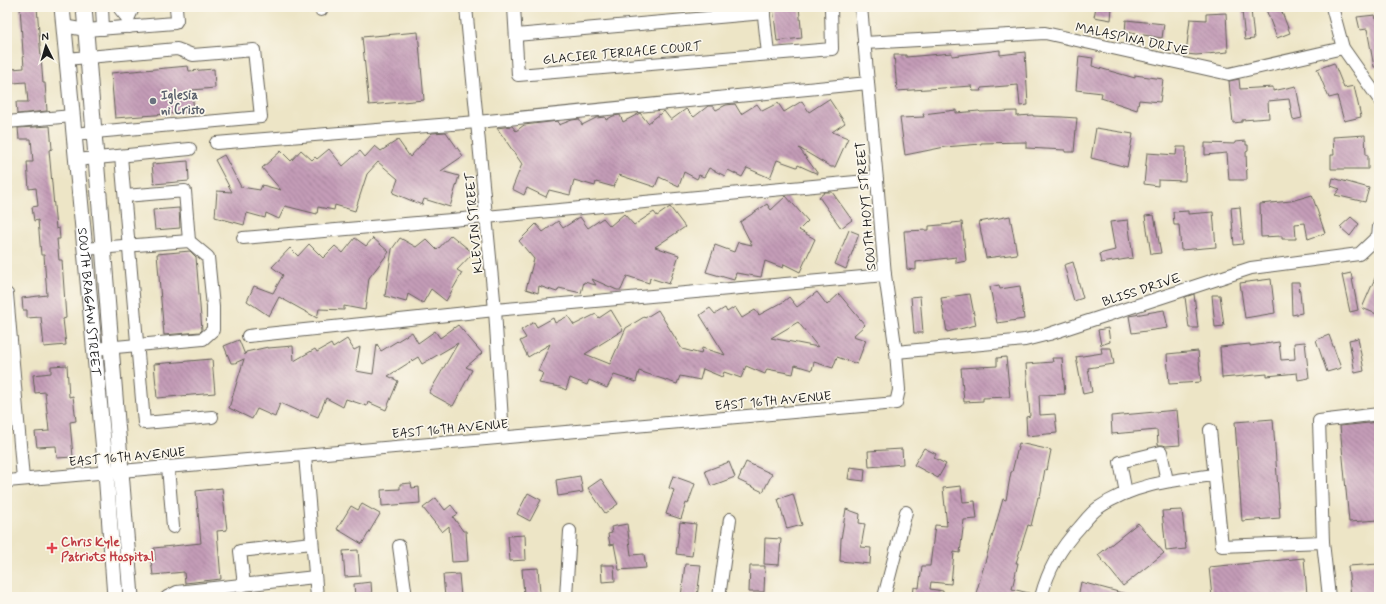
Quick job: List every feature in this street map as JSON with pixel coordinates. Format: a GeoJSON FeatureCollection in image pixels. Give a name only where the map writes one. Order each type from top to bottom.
{"type":"FeatureCollection","features":[{"type":"Feature","properties":{"kind":"main road","name":"SOUTH BRAGAW STREET"},"geometry":{"type":"LineString","coordinates":[[62,7],[106,472],[115,597]]}},
{"type":"Feature","properties":{"kind":"main road","name":"SOUTH BRAGAW STREET"},"geometry":{"type":"LineString","coordinates":[[84,7],[131,597]]}},
{"type":"Feature","properties":{"kind":"street"},"geometry":{"type":"LineString","coordinates":[[102,7],[103,29]]}},
{"type":"Feature","properties":{"kind":"street"},"geometry":{"type":"LineString","coordinates":[[63,26],[86,30],[103,29],[130,18],[175,23],[177,20],[176,7]]}},
{"type":"Feature","properties":{"kind":"street","name":"KLEVIN STREET"},"geometry":{"type":"LineString","coordinates":[[466,7],[495,310],[503,437]]}},
{"type":"Feature","properties":{"kind":"street","name":"GLACIER TERRACE COURT"},"geometry":{"type":"LineString","coordinates":[[514,7],[518,75],[832,49],[831,7]]}},
{"type":"Feature","properties":{"kind":"street","name":"SOUTH HOYT STREET"},"geometry":{"type":"LineString","coordinates":[[861,7],[878,180],[885,275],[896,352],[899,390],[896,403]]}},
{"type":"Feature","properties":{"kind":"street"},"geometry":{"type":"LineString","coordinates":[[1332,7],[1343,48],[1379,99]]}},
{"type":"Feature","properties":{"kind":"street"},"geometry":{"type":"LineString","coordinates":[[120,9],[130,18]]}},
{"type":"Feature","properties":{"kind":"street","name":"GLACIER TERRACE COURT"},"geometry":{"type":"LineString","coordinates":[[516,35],[763,10],[768,54]]}},
{"type":"Feature","properties":{"kind":"street","name":"MALASPINA DRIVE"},"geometry":{"type":"LineString","coordinates":[[864,43],[1045,33],[1229,74],[1343,48]]}},
{"type":"Feature","properties":{"kind":"street"},"geometry":{"type":"LineString","coordinates":[[66,59],[177,49],[193,55],[254,50],[261,118],[73,134]]}},
{"type":"Feature","properties":{"kind":"street"},"geometry":{"type":"LineString","coordinates":[[216,142],[477,122],[868,84]]}},
{"type":"Feature","properties":{"kind":"street"},"geometry":{"type":"LineString","coordinates":[[7,122],[72,116]]}},
{"type":"Feature","properties":{"kind":"street"},"geometry":{"type":"LineString","coordinates":[[76,160],[190,149]]}},
{"type":"Feature","properties":{"kind":"street"},"geometry":{"type":"LineString","coordinates":[[121,156],[144,423],[212,417]]}},
{"type":"Feature","properties":{"kind":"street"},"geometry":{"type":"LineString","coordinates":[[243,238],[878,180]]}},
{"type":"Feature","properties":{"kind":"street"},"geometry":{"type":"LineString","coordinates":[[125,196],[185,191],[189,241]]}},
{"type":"Feature","properties":{"kind":"street","name":"BLISS DRIVE"},"geometry":{"type":"LineString","coordinates":[[896,352],[1025,340],[1049,334],[1251,268],[1359,254],[1378,233]]}},
{"type":"Feature","properties":{"kind":"street"},"geometry":{"type":"LineString","coordinates":[[84,249],[189,241],[208,257],[213,307],[213,330],[203,339],[94,349]]}},
{"type":"Feature","properties":{"kind":"street"},"geometry":{"type":"LineString","coordinates":[[248,336],[495,310],[885,275]]}},
{"type":"Feature","properties":{"kind":"street"},"geometry":{"type":"LineString","coordinates":[[7,294],[23,479]]}},
{"type":"Feature","properties":{"kind":"street","name":"EAST 16TH AVENUE"},"geometry":{"type":"LineString","coordinates":[[7,481],[896,403]]}},
{"type":"Feature","properties":{"kind":"street"},"geometry":{"type":"LineString","coordinates":[[1329,597],[1323,542],[1319,421],[1379,414]]}},
{"type":"Feature","properties":{"kind":"street"},"geometry":{"type":"LineString","coordinates":[[1210,430],[1222,546],[1323,542]]}},
{"type":"Feature","properties":{"kind":"street"},"geometry":{"type":"LineString","coordinates":[[1126,493],[1120,462],[1161,452],[1167,481]]}},
{"type":"Feature","properties":{"kind":"street"},"geometry":{"type":"LineString","coordinates":[[305,455],[317,597]]}},
{"type":"Feature","properties":{"kind":"street"},"geometry":{"type":"LineString","coordinates":[[168,467],[173,527]]}},
{"type":"Feature","properties":{"kind":"street"},"geometry":{"type":"LineString","coordinates":[[1041,597],[1055,559],[1068,539],[1097,508],[1126,493],[1167,481],[1214,475]]}},
{"type":"Feature","properties":{"kind":"street"},"geometry":{"type":"LineString","coordinates":[[884,597],[906,512]]}},
{"type":"Feature","properties":{"kind":"street"},"geometry":{"type":"LineString","coordinates":[[720,597],[730,520]]}},
{"type":"Feature","properties":{"kind":"street"},"geometry":{"type":"LineString","coordinates":[[566,597],[570,531]]}},
{"type":"Feature","properties":{"kind":"street"},"geometry":{"type":"LineString","coordinates":[[244,584],[240,550],[312,543]]}},
{"type":"Feature","properties":{"kind":"street"},"geometry":{"type":"LineString","coordinates":[[399,546],[406,597]]}},
{"type":"Feature","properties":{"kind":"street"},"geometry":{"type":"LineString","coordinates":[[167,597],[177,592],[316,577]]}},
{"type":"Feature","properties":{"kind":"building"},"geometry":{"type":"Polygon","coordinates":[[[20,7],[37,7],[43,83],[45,83],[47,111],[17,114],[16,102],[28,102],[26,82],[13,83],[12,69],[24,68],[20,7]]]}},
{"type":"Feature","properties":{"kind":"building"},"geometry":{"type":"Polygon","coordinates":[[[773,7],[799,7],[802,38],[777,41],[773,7]]]}},
{"type":"Feature","properties":{"kind":"building"},"geometry":{"type":"Polygon","coordinates":[[[1096,7],[1112,7],[1111,20],[1094,17],[1096,7]]]}},
{"type":"Feature","properties":{"kind":"building"},"geometry":{"type":"Polygon","coordinates":[[[1265,7],[1280,7],[1290,33],[1277,38],[1265,7]]]}},
{"type":"Feature","properties":{"kind":"building"},"geometry":{"type":"Polygon","coordinates":[[[1251,10],[1254,39],[1245,40],[1242,11],[1251,10]]]}},
{"type":"Feature","properties":{"kind":"building"},"geometry":{"type":"Polygon","coordinates":[[[1226,13],[1228,52],[1196,55],[1186,54],[1190,19],[1206,20],[1206,14],[1226,13]]]}},
{"type":"Feature","properties":{"kind":"building"},"geometry":{"type":"Polygon","coordinates":[[[1375,15],[1376,19],[1379,18],[1379,67],[1374,67],[1367,29],[1360,30],[1357,17],[1375,15]]]}},
{"type":"Feature","properties":{"kind":"building"},"geometry":{"type":"Polygon","coordinates":[[[1126,20],[1164,24],[1162,38],[1125,32],[1126,20]]]}},
{"type":"Feature","properties":{"kind":"building"},"geometry":{"type":"Polygon","coordinates":[[[418,32],[424,100],[369,105],[362,37],[418,32]]]}},
{"type":"Feature","properties":{"kind":"building"},"geometry":{"type":"Polygon","coordinates":[[[1000,50],[1000,55],[1025,52],[1028,105],[1020,106],[1018,85],[981,88],[982,91],[973,91],[972,86],[897,91],[894,55],[906,55],[906,57],[952,53],[952,56],[1000,50]]]}},
{"type":"Feature","properties":{"kind":"building"},"geometry":{"type":"Polygon","coordinates":[[[1079,56],[1093,58],[1092,66],[1135,78],[1135,75],[1163,79],[1160,102],[1139,100],[1137,110],[1101,98],[1102,93],[1076,90],[1079,56]]]}},
{"type":"Feature","properties":{"kind":"building"},"geometry":{"type":"Polygon","coordinates":[[[1334,63],[1344,88],[1354,86],[1361,117],[1344,121],[1337,96],[1329,98],[1317,69],[1334,63]]]}},
{"type":"Feature","properties":{"kind":"building","name":"Iglesia ni Cristo"},"geometry":{"type":"Polygon","coordinates":[[[188,66],[189,71],[214,69],[215,88],[192,90],[194,112],[115,118],[111,73],[188,66]]]}},
{"type":"Feature","properties":{"kind":"building"},"geometry":{"type":"Polygon","coordinates":[[[1239,79],[1240,89],[1273,87],[1273,91],[1296,86],[1302,118],[1293,120],[1289,99],[1268,101],[1269,118],[1242,120],[1242,122],[1233,123],[1229,81],[1239,79]]]}},
{"type":"Feature","properties":{"kind":"building"},"geometry":{"type":"Polygon","coordinates":[[[829,99],[845,123],[832,132],[848,138],[835,167],[831,167],[799,148],[818,174],[798,165],[797,167],[777,160],[770,178],[747,168],[742,177],[728,170],[725,176],[709,168],[704,177],[699,175],[697,179],[684,172],[679,186],[659,177],[655,187],[619,175],[614,187],[596,182],[595,186],[574,180],[570,195],[549,190],[546,197],[527,188],[524,195],[512,189],[522,164],[497,128],[512,126],[516,131],[524,125],[558,121],[559,125],[579,119],[582,125],[596,118],[605,117],[606,120],[613,116],[620,115],[623,122],[640,113],[648,123],[664,111],[671,120],[686,109],[694,117],[708,106],[713,106],[716,110],[726,105],[735,104],[741,114],[757,104],[762,111],[778,103],[784,112],[802,101],[809,112],[829,99]]]}},
{"type":"Feature","properties":{"kind":"building"},"geometry":{"type":"Polygon","coordinates":[[[956,110],[956,113],[979,111],[1017,111],[1017,116],[1033,115],[1077,118],[1074,152],[1065,152],[1065,150],[1026,148],[1026,142],[981,143],[945,147],[905,155],[900,118],[924,117],[923,114],[956,110]]]}},
{"type":"Feature","properties":{"kind":"building"},"geometry":{"type":"Polygon","coordinates":[[[50,126],[52,149],[49,150],[56,229],[59,228],[60,239],[57,239],[59,260],[62,260],[66,318],[63,319],[66,345],[44,347],[41,317],[27,318],[27,310],[23,310],[22,298],[47,295],[44,255],[41,255],[38,220],[34,221],[32,207],[38,206],[36,188],[29,189],[27,162],[33,162],[31,139],[19,139],[18,128],[50,126]]]}},
{"type":"Feature","properties":{"kind":"building"},"geometry":{"type":"Polygon","coordinates":[[[1096,128],[1133,134],[1127,167],[1091,158],[1096,128]]]}},
{"type":"Feature","properties":{"kind":"building"},"geometry":{"type":"Polygon","coordinates":[[[446,132],[463,156],[441,171],[459,176],[450,207],[424,199],[422,205],[393,193],[398,179],[378,162],[367,174],[355,211],[335,205],[334,210],[318,207],[317,214],[285,206],[279,219],[266,213],[265,218],[247,213],[244,225],[215,217],[217,191],[232,192],[215,160],[224,155],[241,187],[260,190],[262,185],[281,190],[262,168],[281,151],[291,161],[301,150],[312,160],[315,157],[317,159],[329,149],[343,166],[360,151],[365,157],[375,146],[381,151],[398,140],[410,157],[432,133],[446,132]]]}},
{"type":"Feature","properties":{"kind":"building"},"geometry":{"type":"Polygon","coordinates":[[[1365,135],[1366,155],[1368,155],[1368,169],[1331,169],[1331,155],[1334,155],[1333,137],[1365,135]]]}},
{"type":"Feature","properties":{"kind":"building"},"geometry":{"type":"Polygon","coordinates":[[[1246,141],[1246,145],[1248,145],[1248,151],[1246,152],[1247,180],[1229,180],[1227,153],[1205,155],[1205,143],[1235,144],[1235,142],[1246,141]]]}},
{"type":"Feature","properties":{"kind":"building"},"geometry":{"type":"Polygon","coordinates":[[[1177,147],[1186,147],[1185,181],[1158,180],[1158,186],[1144,184],[1147,153],[1176,155],[1177,147]]]}},
{"type":"Feature","properties":{"kind":"building"},"geometry":{"type":"Polygon","coordinates":[[[188,161],[189,181],[154,184],[152,164],[188,161]]]}},
{"type":"Feature","properties":{"kind":"building"},"geometry":{"type":"Polygon","coordinates":[[[1333,178],[1369,188],[1365,202],[1335,195],[1340,189],[1331,186],[1333,178]]]}},
{"type":"Feature","properties":{"kind":"building"},"geometry":{"type":"Polygon","coordinates":[[[825,192],[832,192],[852,220],[841,228],[819,197],[825,192]]]}},
{"type":"Feature","properties":{"kind":"building"},"geometry":{"type":"Polygon","coordinates":[[[1312,195],[1325,233],[1308,239],[1305,223],[1295,224],[1296,239],[1282,239],[1282,236],[1261,237],[1260,204],[1291,201],[1312,195]]]}},
{"type":"Feature","properties":{"kind":"building"},"geometry":{"type":"Polygon","coordinates":[[[786,196],[808,221],[799,230],[815,239],[800,272],[784,264],[783,268],[765,261],[761,277],[736,273],[734,280],[706,272],[715,245],[734,252],[738,242],[752,245],[740,222],[767,204],[771,210],[786,196]]]}},
{"type":"Feature","properties":{"kind":"building"},"geometry":{"type":"Polygon","coordinates":[[[670,207],[685,227],[655,247],[679,255],[669,284],[650,278],[649,283],[627,276],[621,290],[617,290],[592,279],[596,285],[584,282],[581,293],[559,288],[557,292],[539,286],[538,293],[526,289],[534,259],[519,241],[536,224],[543,232],[558,221],[563,228],[580,217],[588,228],[603,218],[610,226],[624,214],[634,225],[654,212],[657,216],[670,207]]]}},
{"type":"Feature","properties":{"kind":"building"},"geometry":{"type":"Polygon","coordinates":[[[1240,207],[1243,244],[1234,245],[1231,208],[1240,207]]]}},
{"type":"Feature","properties":{"kind":"building"},"geometry":{"type":"Polygon","coordinates":[[[179,208],[180,228],[155,230],[153,210],[179,208]]]}},
{"type":"Feature","properties":{"kind":"building"},"geometry":{"type":"Polygon","coordinates":[[[1188,211],[1188,214],[1213,212],[1216,247],[1181,250],[1179,225],[1174,225],[1173,212],[1188,211]]]}},
{"type":"Feature","properties":{"kind":"building"},"geometry":{"type":"Polygon","coordinates":[[[1154,215],[1161,253],[1151,254],[1145,216],[1154,215]]]}},
{"type":"Feature","properties":{"kind":"building"},"geometry":{"type":"Polygon","coordinates":[[[1010,216],[1017,254],[986,258],[979,222],[1010,216]]]}},
{"type":"Feature","properties":{"kind":"building"},"geometry":{"type":"Polygon","coordinates":[[[1351,217],[1359,224],[1350,236],[1340,227],[1351,217]]]}},
{"type":"Feature","properties":{"kind":"building"},"geometry":{"type":"Polygon","coordinates":[[[1128,220],[1133,258],[1101,263],[1099,254],[1115,250],[1110,222],[1128,220]]]}},
{"type":"Feature","properties":{"kind":"building"},"geometry":{"type":"Polygon","coordinates":[[[962,222],[966,261],[956,263],[956,257],[916,262],[916,270],[907,269],[904,231],[929,230],[929,226],[962,222]]]}},
{"type":"Feature","properties":{"kind":"building"},"geometry":{"type":"Polygon","coordinates":[[[849,230],[859,234],[846,269],[835,264],[849,230]]]}},
{"type":"Feature","properties":{"kind":"building"},"geometry":{"type":"Polygon","coordinates":[[[451,235],[473,253],[457,270],[462,273],[446,301],[431,289],[423,303],[408,294],[406,302],[385,296],[392,249],[400,238],[416,247],[426,239],[437,250],[451,235]]]}},
{"type":"Feature","properties":{"kind":"building"},"geometry":{"type":"Polygon","coordinates":[[[355,238],[366,246],[373,238],[389,252],[369,278],[365,310],[344,306],[344,310],[319,309],[317,318],[279,297],[269,316],[247,301],[254,286],[273,293],[283,275],[272,267],[290,248],[298,256],[309,244],[323,258],[335,246],[343,253],[355,238]]]}},
{"type":"Feature","properties":{"kind":"building"},"geometry":{"type":"Polygon","coordinates":[[[190,251],[196,257],[202,330],[200,332],[164,335],[157,254],[190,251]]]}},
{"type":"Feature","properties":{"kind":"building"},"geometry":{"type":"Polygon","coordinates":[[[1073,262],[1083,298],[1074,301],[1064,265],[1073,262]]]}},
{"type":"Feature","properties":{"kind":"building"},"geometry":{"type":"Polygon","coordinates":[[[1379,269],[1379,315],[1362,308],[1379,269]]]}},
{"type":"Feature","properties":{"kind":"building"},"geometry":{"type":"Polygon","coordinates":[[[1351,273],[1358,310],[1350,312],[1342,275],[1351,273]]]}},
{"type":"Feature","properties":{"kind":"building"},"geometry":{"type":"Polygon","coordinates":[[[1271,279],[1275,313],[1245,318],[1240,283],[1271,279]]]}},
{"type":"Feature","properties":{"kind":"building"},"geometry":{"type":"Polygon","coordinates":[[[1291,282],[1299,282],[1302,313],[1292,315],[1291,282]]]}},
{"type":"Feature","properties":{"kind":"building"},"geometry":{"type":"Polygon","coordinates":[[[999,285],[1000,289],[1020,286],[1024,319],[997,323],[990,287],[999,285]]]}},
{"type":"Feature","properties":{"kind":"building"},"geometry":{"type":"Polygon","coordinates":[[[817,292],[827,305],[839,294],[865,325],[853,336],[866,340],[857,364],[837,357],[833,368],[814,362],[812,370],[795,365],[793,374],[767,369],[765,374],[746,366],[741,378],[724,372],[722,377],[703,369],[700,380],[680,376],[677,384],[639,371],[636,382],[614,375],[607,388],[589,380],[587,385],[570,378],[566,390],[560,387],[539,383],[543,373],[538,371],[550,344],[528,357],[520,341],[526,338],[521,330],[534,322],[537,327],[553,318],[555,323],[568,316],[574,325],[596,314],[599,318],[611,310],[623,330],[585,354],[610,364],[626,328],[658,310],[682,349],[701,354],[702,348],[725,355],[700,315],[710,308],[715,314],[725,308],[727,312],[735,307],[742,318],[755,310],[759,315],[783,302],[789,297],[797,307],[817,292]],[[798,322],[771,338],[818,347],[798,322]]]}},
{"type":"Feature","properties":{"kind":"building"},"geometry":{"type":"Polygon","coordinates":[[[970,294],[976,325],[947,332],[941,298],[970,294]]]}},
{"type":"Feature","properties":{"kind":"building"},"geometry":{"type":"Polygon","coordinates":[[[1194,294],[1198,328],[1189,328],[1185,297],[1194,294]]]}},
{"type":"Feature","properties":{"kind":"building"},"geometry":{"type":"Polygon","coordinates":[[[1212,295],[1220,295],[1224,326],[1215,327],[1212,295]]]}},
{"type":"Feature","properties":{"kind":"building"},"geometry":{"type":"Polygon","coordinates":[[[920,296],[923,333],[914,333],[911,297],[920,296]]]}},
{"type":"Feature","properties":{"kind":"building"},"geometry":{"type":"Polygon","coordinates":[[[1164,310],[1168,328],[1132,333],[1129,316],[1164,310]]]}},
{"type":"Feature","properties":{"kind":"building"},"geometry":{"type":"Polygon","coordinates":[[[458,325],[482,353],[466,367],[472,370],[453,406],[429,393],[458,343],[422,364],[418,357],[388,376],[398,381],[386,410],[368,402],[367,406],[346,399],[343,407],[326,398],[318,417],[301,410],[300,412],[280,403],[275,417],[257,409],[252,419],[229,408],[244,359],[231,363],[224,346],[239,340],[245,355],[246,352],[268,347],[293,346],[294,361],[315,349],[317,352],[331,344],[333,348],[347,339],[354,350],[360,347],[356,371],[373,374],[377,344],[381,351],[412,332],[418,343],[435,331],[440,338],[458,325]]]}},
{"type":"Feature","properties":{"kind":"building"},"geometry":{"type":"Polygon","coordinates":[[[1108,328],[1110,342],[1101,345],[1098,330],[1108,328]]]}},
{"type":"Feature","properties":{"kind":"building"},"geometry":{"type":"Polygon","coordinates":[[[1329,335],[1341,368],[1327,372],[1316,340],[1329,335]]]}},
{"type":"Feature","properties":{"kind":"building"},"geometry":{"type":"Polygon","coordinates":[[[1358,338],[1364,371],[1355,373],[1349,340],[1358,338]]]}},
{"type":"Feature","properties":{"kind":"building"},"geometry":{"type":"Polygon","coordinates":[[[1279,342],[1281,360],[1295,359],[1294,343],[1305,342],[1309,378],[1298,380],[1297,373],[1222,378],[1220,347],[1250,344],[1250,346],[1279,342]]]}},
{"type":"Feature","properties":{"kind":"building"},"geometry":{"type":"Polygon","coordinates":[[[1101,348],[1111,348],[1114,364],[1088,368],[1092,392],[1083,394],[1076,357],[1102,353],[1101,348]]]}},
{"type":"Feature","properties":{"kind":"building"},"geometry":{"type":"Polygon","coordinates":[[[1198,351],[1201,382],[1169,384],[1167,354],[1198,351]]]}},
{"type":"Feature","properties":{"kind":"building"},"geometry":{"type":"Polygon","coordinates":[[[1006,357],[1010,397],[983,398],[983,401],[964,402],[961,368],[997,366],[997,358],[1006,357]]]}},
{"type":"Feature","properties":{"kind":"building"},"geometry":{"type":"Polygon","coordinates":[[[1052,358],[1062,358],[1065,394],[1039,395],[1040,415],[1055,414],[1057,433],[1027,436],[1026,417],[1030,416],[1026,364],[1053,362],[1052,358]]]}},
{"type":"Feature","properties":{"kind":"building"},"geometry":{"type":"Polygon","coordinates":[[[212,359],[215,393],[157,398],[154,364],[212,359]]]}},
{"type":"Feature","properties":{"kind":"building"},"geometry":{"type":"Polygon","coordinates":[[[67,365],[69,397],[73,396],[76,421],[70,422],[73,457],[57,458],[56,446],[37,447],[35,432],[49,431],[45,392],[35,393],[33,375],[51,373],[51,366],[67,365]]]}},
{"type":"Feature","properties":{"kind":"building"},"geometry":{"type":"Polygon","coordinates":[[[1177,410],[1180,445],[1158,445],[1157,430],[1112,434],[1111,416],[1177,410]]]}},
{"type":"Feature","properties":{"kind":"building"},"geometry":{"type":"Polygon","coordinates":[[[1273,419],[1280,518],[1242,521],[1235,422],[1273,419]]]}},
{"type":"Feature","properties":{"kind":"building"},"geometry":{"type":"Polygon","coordinates":[[[1379,422],[1379,520],[1349,522],[1340,426],[1379,422]]]}},
{"type":"Feature","properties":{"kind":"building"},"geometry":{"type":"Polygon","coordinates":[[[1019,443],[1051,450],[1047,470],[1045,469],[1040,497],[1038,497],[1031,526],[1028,525],[1016,563],[1018,563],[1012,589],[1029,593],[1029,597],[975,597],[1003,499],[1006,500],[1011,472],[1019,443]]]}},
{"type":"Feature","properties":{"kind":"building"},"geometry":{"type":"Polygon","coordinates":[[[924,448],[936,454],[934,458],[946,464],[938,478],[914,465],[924,448]]]}},
{"type":"Feature","properties":{"kind":"building"},"geometry":{"type":"Polygon","coordinates":[[[902,449],[903,464],[869,467],[868,451],[902,449]]]}},
{"type":"Feature","properties":{"kind":"building"},"geometry":{"type":"Polygon","coordinates":[[[729,462],[735,477],[711,486],[705,471],[729,462]]]}},
{"type":"Feature","properties":{"kind":"building"},"geometry":{"type":"Polygon","coordinates":[[[746,462],[772,474],[763,492],[738,480],[746,462]]]}},
{"type":"Feature","properties":{"kind":"building"},"geometry":{"type":"Polygon","coordinates":[[[850,467],[865,469],[864,481],[848,479],[850,467]]]}},
{"type":"Feature","properties":{"kind":"building"},"geometry":{"type":"Polygon","coordinates":[[[580,476],[583,492],[558,496],[556,480],[580,476]]]}},
{"type":"Feature","properties":{"kind":"building"},"geometry":{"type":"Polygon","coordinates":[[[673,476],[695,484],[688,504],[686,503],[681,519],[666,514],[674,490],[669,488],[673,476]]]}},
{"type":"Feature","properties":{"kind":"building"},"geometry":{"type":"Polygon","coordinates":[[[601,479],[618,504],[605,513],[588,488],[601,479]]]}},
{"type":"Feature","properties":{"kind":"building"},"geometry":{"type":"Polygon","coordinates":[[[411,483],[412,488],[419,487],[420,503],[382,506],[381,490],[400,489],[400,484],[411,483]]]}},
{"type":"Feature","properties":{"kind":"building"},"geometry":{"type":"Polygon","coordinates":[[[961,486],[963,502],[975,501],[977,519],[964,520],[960,553],[954,552],[951,584],[931,582],[930,589],[943,591],[943,597],[913,597],[914,587],[919,588],[922,566],[930,566],[935,525],[947,526],[943,488],[961,486]]]}},
{"type":"Feature","properties":{"kind":"building"},"geometry":{"type":"Polygon","coordinates":[[[222,488],[227,530],[217,531],[221,579],[185,583],[184,572],[153,575],[151,560],[155,560],[154,548],[201,543],[196,491],[222,488]]]}},
{"type":"Feature","properties":{"kind":"building"},"geometry":{"type":"Polygon","coordinates":[[[528,493],[541,500],[530,521],[517,514],[528,493]]]}},
{"type":"Feature","properties":{"kind":"building"},"geometry":{"type":"Polygon","coordinates":[[[793,494],[802,525],[787,529],[778,499],[793,494]]]}},
{"type":"Feature","properties":{"kind":"building"},"geometry":{"type":"Polygon","coordinates":[[[436,498],[445,510],[451,505],[458,514],[453,517],[463,531],[466,531],[468,561],[452,562],[449,526],[442,532],[423,508],[436,498]]]}},
{"type":"Feature","properties":{"kind":"building"},"geometry":{"type":"Polygon","coordinates":[[[362,504],[380,514],[362,544],[337,529],[351,506],[358,510],[362,504]]]}},
{"type":"Feature","properties":{"kind":"building"},"geometry":{"type":"Polygon","coordinates":[[[846,509],[860,514],[859,523],[865,524],[861,547],[871,548],[870,564],[840,561],[841,539],[846,509]]]}},
{"type":"Feature","properties":{"kind":"building"},"geometry":{"type":"Polygon","coordinates":[[[1182,510],[1186,549],[1166,551],[1162,511],[1182,510]]]}},
{"type":"Feature","properties":{"kind":"building"},"geometry":{"type":"Polygon","coordinates":[[[680,522],[696,524],[692,556],[676,554],[680,522]]]}},
{"type":"Feature","properties":{"kind":"building"},"geometry":{"type":"Polygon","coordinates":[[[1138,523],[1164,553],[1123,586],[1098,555],[1138,523]]]}},
{"type":"Feature","properties":{"kind":"building"},"geometry":{"type":"Polygon","coordinates":[[[627,524],[631,555],[644,554],[646,568],[619,570],[614,544],[610,545],[608,534],[612,533],[611,527],[627,524]]]}},
{"type":"Feature","properties":{"kind":"building"},"geometry":{"type":"Polygon","coordinates":[[[525,535],[526,560],[510,561],[508,536],[525,535]]]}},
{"type":"Feature","properties":{"kind":"building"},"geometry":{"type":"Polygon","coordinates":[[[765,538],[781,539],[779,565],[764,564],[765,538]]]}},
{"type":"Feature","properties":{"kind":"building"},"geometry":{"type":"Polygon","coordinates":[[[358,550],[360,576],[345,577],[343,551],[358,550]]]}},
{"type":"Feature","properties":{"kind":"building"},"geometry":{"type":"Polygon","coordinates":[[[1304,558],[1307,595],[1285,597],[1212,597],[1209,567],[1304,558]]]}},
{"type":"Feature","properties":{"kind":"building"},"geometry":{"type":"Polygon","coordinates":[[[685,564],[701,565],[697,597],[681,597],[685,564]]]}},
{"type":"Feature","properties":{"kind":"building"},"geometry":{"type":"Polygon","coordinates":[[[1379,564],[1379,597],[1351,597],[1348,566],[1379,564]]]}},
{"type":"Feature","properties":{"kind":"building"},"geometry":{"type":"Polygon","coordinates":[[[601,565],[614,565],[615,581],[602,582],[601,565]]]}},
{"type":"Feature","properties":{"kind":"building"},"geometry":{"type":"Polygon","coordinates":[[[750,566],[765,566],[764,592],[749,592],[750,566]]]}},
{"type":"Feature","properties":{"kind":"building"},"geometry":{"type":"Polygon","coordinates":[[[538,568],[540,593],[524,595],[522,569],[538,568]]]}},
{"type":"Feature","properties":{"kind":"building"},"geometry":{"type":"Polygon","coordinates":[[[459,574],[461,597],[445,597],[443,575],[459,574]]]}},
{"type":"Feature","properties":{"kind":"building"},"geometry":{"type":"Polygon","coordinates":[[[371,582],[372,597],[355,597],[354,584],[371,582]]]}},
{"type":"Feature","properties":{"kind":"building"},"geometry":{"type":"Polygon","coordinates":[[[1081,582],[1126,594],[1126,597],[1078,597],[1081,582]]]}},
{"type":"Feature","properties":{"kind":"place","name":"Iglesia ni Cristo"},"geometry":{"type":"Point","coordinates":[153,101]}},
{"type":"Feature","properties":{"kind":"place","name":"Chris Kyle Patriots Hospital"},"geometry":{"type":"Point","coordinates":[52,548]}}]}
